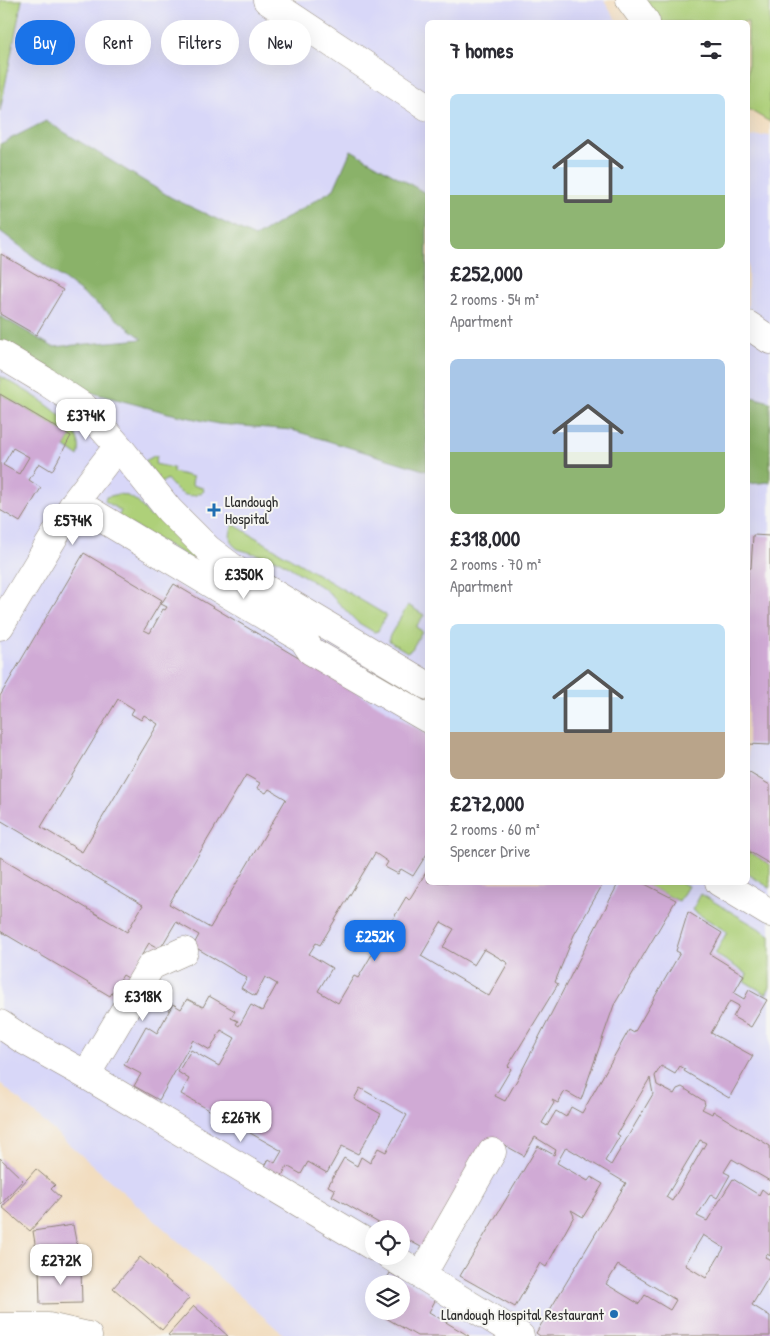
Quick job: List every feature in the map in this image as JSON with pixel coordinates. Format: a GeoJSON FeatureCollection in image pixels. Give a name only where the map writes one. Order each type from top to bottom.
{"type":"FeatureCollection","features":[{"type":"Feature","properties":{"kind":"street"},"geometry":{"type":"LineString","coordinates":[[267,0],[425,105]]}},
{"type":"Feature","properties":{"kind":"street"},"geometry":{"type":"LineString","coordinates":[[630,0],[645,20]]}},
{"type":"Feature","properties":{"kind":"street"},"geometry":{"type":"LineString","coordinates":[[750,326],[770,340]]}},
{"type":"Feature","properties":{"kind":"street"},"geometry":{"type":"LineString","coordinates":[[0,354],[73,399],[92,416],[170,510],[208,549],[241,574],[425,684]]}},
{"type":"Feature","properties":{"kind":"street"},"geometry":{"type":"LineString","coordinates":[[0,626],[75,502],[118,446]]}},
{"type":"Feature","properties":{"kind":"street"},"geometry":{"type":"LineString","coordinates":[[75,502],[303,639],[311,651],[425,717]]}},
{"type":"Feature","properties":{"kind":"street"},"geometry":{"type":"LineString","coordinates":[[724,885],[770,913]]}},
{"type":"Feature","properties":{"kind":"street"},"geometry":{"type":"LineString","coordinates":[[86,1076],[151,966],[184,951]]}},
{"type":"Feature","properties":{"kind":"street"},"geometry":{"type":"LineString","coordinates":[[0,1024],[22,1039],[365,1242]]}},
{"type":"Feature","properties":{"kind":"street"},"geometry":{"type":"LineString","coordinates":[[422,1276],[492,1152]]}},
{"type":"Feature","properties":{"kind":"street"},"geometry":{"type":"LineString","coordinates":[[404,1265],[520,1336]]}},
{"type":"Feature","properties":{"kind":"street"},"geometry":{"type":"LineString","coordinates":[[0,1327],[48,1327],[88,1336]]}},
{"type":"Feature","properties":{"kind":"shaded area","name":"Llandough Hospital"},"geometry":{"type":"Polygon","coordinates":[[[22,0],[604,0],[617,20],[425,20],[425,885],[750,885],[750,137],[770,135],[770,1336],[285,1336],[0,1083],[0,110],[15,35],[15,65],[75,65],[75,20],[18,20],[22,0]]]}},
{"type":"Feature","properties":{"kind":"green space"},"geometry":{"type":"Polygon","coordinates":[[[0,0],[22,0],[18,20],[15,20],[15,35],[0,111],[0,0]]]}},
{"type":"Feature","properties":{"kind":"green space"},"geometry":{"type":"Polygon","coordinates":[[[636,0],[770,0],[770,122],[750,110],[750,20],[650,20],[636,0]]]}},
{"type":"Feature","properties":{"kind":"green space"},"geometry":{"type":"Polygon","coordinates":[[[46,121],[172,198],[255,237],[334,189],[351,150],[425,193],[425,470],[292,430],[218,424],[78,389],[0,342],[0,316],[53,347],[143,339],[0,231],[0,144],[46,121]]]}},
{"type":"Feature","properties":{"kind":"green space"},"geometry":{"type":"Polygon","coordinates":[[[0,376],[24,389],[65,420],[74,432],[79,444],[78,456],[65,447],[71,436],[0,394],[0,376]]]}},
{"type":"Feature","properties":{"kind":"green space"},"geometry":{"type":"Polygon","coordinates":[[[750,397],[770,402],[770,482],[750,484],[750,397]]]}},
{"type":"Feature","properties":{"kind":"green space"},"geometry":{"type":"Polygon","coordinates":[[[157,456],[155,464],[173,468],[173,472],[193,477],[192,485],[203,488],[204,491],[193,496],[183,494],[167,479],[161,483],[145,461],[157,456]]]}},
{"type":"Feature","properties":{"kind":"green space"},"geometry":{"type":"Polygon","coordinates":[[[119,494],[133,499],[150,517],[157,513],[208,562],[206,567],[118,517],[121,511],[105,501],[106,497],[119,494]]]}},
{"type":"Feature","properties":{"kind":"green space"},"geometry":{"type":"Polygon","coordinates":[[[233,524],[386,615],[378,631],[374,632],[357,622],[326,590],[280,561],[238,549],[232,544],[230,538],[233,524]]]}},
{"type":"Feature","properties":{"kind":"green space"},"geometry":{"type":"Polygon","coordinates":[[[408,605],[424,615],[416,627],[422,631],[412,649],[407,652],[389,641],[389,637],[408,605]]]}},
{"type":"Feature","properties":{"kind":"green space"},"geometry":{"type":"Polygon","coordinates":[[[750,852],[770,864],[770,888],[750,875],[750,852]]]}},
{"type":"Feature","properties":{"kind":"green space"},"geometry":{"type":"Polygon","coordinates":[[[645,885],[688,886],[679,901],[645,885]]]}},
{"type":"Feature","properties":{"kind":"green space"},"geometry":{"type":"Polygon","coordinates":[[[701,894],[770,935],[770,987],[766,994],[744,981],[747,974],[715,954],[727,932],[692,910],[701,894]]]}},
{"type":"Feature","properties":{"kind":"building"},"geometry":{"type":"Polygon","coordinates":[[[1,254],[63,290],[36,335],[0,314],[1,254]]]}},
{"type":"Feature","properties":{"kind":"building"},"geometry":{"type":"Polygon","coordinates":[[[0,394],[71,436],[52,471],[39,463],[29,480],[41,488],[20,522],[0,510],[0,394]],[[13,448],[3,465],[19,474],[29,457],[13,448]]]}},
{"type":"Feature","properties":{"kind":"building"},"geometry":{"type":"Polygon","coordinates":[[[753,535],[770,536],[770,745],[750,744],[751,568],[753,535]]]}},
{"type":"Feature","properties":{"kind":"building"},"geometry":{"type":"Polygon","coordinates":[[[84,553],[162,600],[144,630],[150,633],[163,609],[165,610],[167,607],[161,604],[174,584],[425,733],[425,857],[413,876],[401,869],[398,874],[385,867],[388,862],[375,853],[320,945],[316,943],[309,954],[332,968],[318,991],[338,1003],[354,976],[358,978],[406,897],[409,900],[425,874],[425,885],[602,885],[574,935],[555,982],[558,984],[508,1066],[511,1069],[495,1096],[505,1101],[617,885],[647,885],[676,900],[614,1005],[581,1100],[565,1091],[558,1103],[552,1100],[554,1103],[542,1123],[547,1126],[556,1111],[566,1117],[571,1107],[582,1113],[629,1030],[634,1033],[680,953],[676,951],[688,912],[722,933],[710,954],[744,975],[734,993],[744,999],[749,990],[767,1000],[751,1027],[733,1017],[739,1006],[730,1001],[711,1033],[753,1056],[729,1098],[684,1071],[685,1069],[680,1066],[675,1074],[661,1066],[655,1076],[657,1085],[674,1094],[677,1089],[682,1087],[704,1101],[705,1105],[702,1109],[712,1114],[713,1111],[770,1146],[770,1181],[732,1159],[724,1172],[730,1175],[717,1198],[711,1194],[697,1216],[707,1221],[733,1179],[759,1195],[762,1189],[768,1194],[770,1191],[770,1256],[767,1254],[765,1257],[770,1260],[770,1275],[752,1305],[770,1316],[770,1336],[540,1336],[536,1333],[626,1183],[566,1147],[557,1163],[588,1181],[591,1177],[603,1184],[583,1217],[571,1210],[574,1216],[546,1267],[540,1263],[515,1307],[460,1276],[538,1146],[554,1155],[556,1150],[535,1137],[524,1156],[494,1139],[430,1252],[410,1241],[410,1220],[373,1220],[332,1196],[335,1190],[328,1186],[344,1158],[357,1166],[361,1157],[370,1163],[378,1148],[386,1152],[407,1115],[360,1088],[354,1099],[381,1114],[358,1154],[342,1146],[327,1173],[308,1162],[301,1174],[287,1166],[282,1176],[265,1166],[269,1159],[275,1163],[282,1151],[181,1094],[189,1079],[178,1072],[191,1050],[219,1066],[235,1038],[221,1030],[210,1050],[193,1040],[159,1100],[134,1086],[141,1074],[124,1065],[146,1026],[157,1033],[173,1004],[181,1009],[187,999],[203,1007],[209,996],[235,1011],[231,1018],[238,1021],[236,1024],[239,1026],[251,1005],[262,1011],[277,984],[265,977],[255,996],[241,988],[247,978],[193,946],[199,935],[176,922],[160,949],[149,943],[128,978],[123,975],[110,996],[0,931],[0,857],[127,932],[143,905],[0,820],[0,696],[84,553]],[[118,699],[41,827],[82,852],[158,724],[144,715],[141,720],[131,714],[134,709],[118,699]],[[246,775],[169,904],[210,928],[286,799],[269,789],[266,793],[257,788],[260,783],[246,775]],[[441,922],[421,956],[489,996],[508,963],[484,949],[474,965],[443,947],[454,929],[441,922]],[[650,1078],[617,1134],[620,1136],[605,1161],[611,1165],[653,1094],[650,1078]],[[700,1140],[666,1197],[672,1201],[706,1143],[700,1140]],[[703,1235],[685,1265],[706,1278],[724,1248],[703,1235]],[[618,1265],[606,1284],[639,1304],[645,1295],[670,1310],[676,1300],[618,1265]]]}},
{"type":"Feature","properties":{"kind":"building"},"geometry":{"type":"Polygon","coordinates":[[[750,773],[770,785],[770,864],[750,852],[750,773]]]}},
{"type":"Feature","properties":{"kind":"building"},"geometry":{"type":"Polygon","coordinates":[[[0,1158],[23,1180],[0,1205],[0,1158]]]}},
{"type":"Feature","properties":{"kind":"building"},"geometry":{"type":"Polygon","coordinates":[[[36,1169],[55,1185],[51,1189],[60,1197],[30,1231],[2,1207],[36,1169]]]}},
{"type":"Feature","properties":{"kind":"building"},"geometry":{"type":"Polygon","coordinates":[[[73,1225],[80,1262],[39,1268],[33,1231],[73,1225]]]}},
{"type":"Feature","properties":{"kind":"building"},"geometry":{"type":"Polygon","coordinates":[[[140,1257],[189,1298],[162,1330],[113,1288],[140,1257]]]}},
{"type":"Feature","properties":{"kind":"building"},"geometry":{"type":"Polygon","coordinates":[[[81,1268],[82,1303],[40,1304],[39,1269],[81,1268]]]}},
{"type":"Feature","properties":{"kind":"building"},"geometry":{"type":"Polygon","coordinates":[[[410,1284],[436,1299],[429,1312],[469,1336],[417,1336],[389,1320],[410,1320],[410,1284]]]}},
{"type":"Feature","properties":{"kind":"building"},"geometry":{"type":"Polygon","coordinates":[[[194,1306],[228,1336],[168,1335],[194,1306]]]}},
{"type":"Feature","properties":{"kind":"place","name":"Llandough Hospital"},"geometry":{"type":"Point","coordinates":[214,510]}},
{"type":"Feature","properties":{"kind":"place","name":"Llandough Hospital Restaurant"},"geometry":{"type":"Point","coordinates":[614,1314]}}]}
